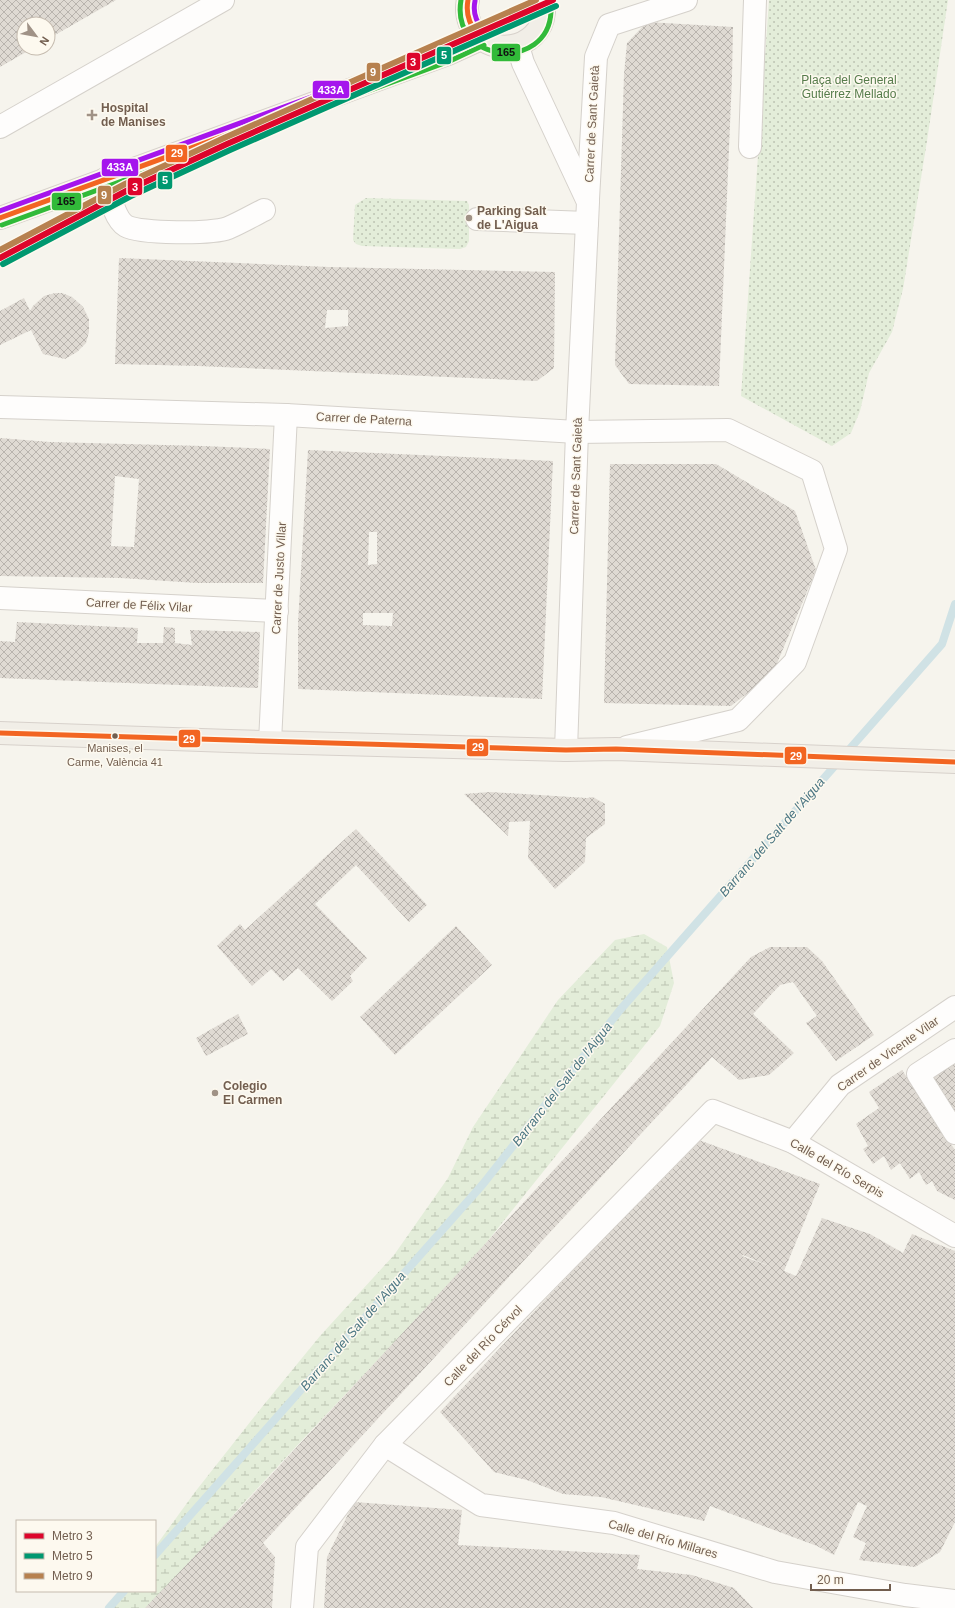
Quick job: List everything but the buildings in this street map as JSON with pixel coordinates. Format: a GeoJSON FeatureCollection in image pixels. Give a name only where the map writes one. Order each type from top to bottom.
{"type":"FeatureCollection","features":[{"type":"Feature","properties":{"kind":"main road"},"geometry":{"type":"LineString","coordinates":[[468,0],[468,18],[473,30],[481,39],[492,46],[505,48],[518,46],[531,38],[540,26],[544,12],[542,0]]}},
{"type":"Feature","properties":{"kind":"main road"},"geometry":{"type":"LineString","coordinates":[[0,218],[440,56],[481,39]]}},
{"type":"Feature","properties":{"kind":"main road"},"geometry":{"type":"LineString","coordinates":[[0,732],[230,742],[566,750],[616,749],[955,762]]}},
{"type":"Feature","properties":{"kind":"street"},"geometry":{"type":"LineString","coordinates":[[0,127],[224,0]]}},
{"type":"Feature","properties":{"kind":"street","name":"Carrer de Sant Gaietà"},"geometry":{"type":"LineString","coordinates":[[566,750],[577,432],[596,56],[610,25],[686,0]]}},
{"type":"Feature","properties":{"kind":"street"},"geometry":{"type":"LineString","coordinates":[[750,147],[754,0]]}},
{"type":"Feature","properties":{"kind":"street","name":"Carrer de Sant Gaietà"},"geometry":{"type":"LineString","coordinates":[[518,46],[522,63],[588,212]]}},
{"type":"Feature","properties":{"kind":"street"},"geometry":{"type":"LineString","coordinates":[[105,179],[116,214],[125,226],[138,230],[210,232],[228,228],[264,210]]}},
{"type":"Feature","properties":{"kind":"street"},"geometry":{"type":"LineString","coordinates":[[477,219],[588,212]]}},
{"type":"Feature","properties":{"kind":"street","name":"Carrer de Paterna"},"geometry":{"type":"LineString","coordinates":[[0,407],[286,415],[577,432],[728,430],[812,471],[836,549],[795,662],[738,720],[616,749]]}},
{"type":"Feature","properties":{"kind":"street","name":"Carrer de Justo Villar"},"geometry":{"type":"LineString","coordinates":[[270,742],[286,415]]}},
{"type":"Feature","properties":{"kind":"street","name":"Carrer de Félix Vilar"},"geometry":{"type":"LineString","coordinates":[[0,598],[277,611]]}},
{"type":"Feature","properties":{"kind":"street","name":"Carrer de Vicente Vilar"},"geometry":{"type":"LineString","coordinates":[[793,1142],[840,1085],[955,1007]]}},
{"type":"Feature","properties":{"kind":"street"},"geometry":{"type":"LineString","coordinates":[[955,1050],[918,1074],[955,1132]]}},
{"type":"Feature","properties":{"kind":"street","name":"Calle del Río Serpis"},"geometry":{"type":"LineString","coordinates":[[714,1111],[793,1142],[955,1236]]}},
{"type":"Feature","properties":{"kind":"street","name":"Calle del Río Cérvol"},"geometry":{"type":"LineString","coordinates":[[302,1608],[307,1547],[385,1445],[714,1111]]}},
{"type":"Feature","properties":{"kind":"street","name":"Calle del Río Millares"},"geometry":{"type":"LineString","coordinates":[[385,1445],[481,1505],[614,1523],[775,1572],[955,1601]]}},
{"type":"Feature","properties":{"kind":"green space","name":"Plaça del General Gutiérrez Mellado"},"geometry":{"type":"Polygon","coordinates":[[[769,0],[948,0],[903,289],[892,332],[869,373],[860,411],[851,433],[832,446],[741,396],[769,0]]]}},
{"type":"Feature","properties":{"kind":"green space"},"geometry":{"type":"Polygon","coordinates":[[[366,198],[467,201],[469,205],[469,241],[466,247],[460,249],[362,246],[356,244],[353,240],[355,205],[366,198]]]}},
{"type":"Feature","properties":{"kind":"green space"},"geometry":{"type":"Polygon","coordinates":[[[644,934],[667,947],[674,983],[660,1026],[474,1258],[241,1506],[206,1547],[146,1608],[106,1608],[122,1592],[156,1592],[156,1546],[195,1492],[320,1336],[394,1255],[448,1178],[473,1127],[558,1000],[615,940],[644,934]]]}},
{"type":"Feature","properties":{"kind":"waterway","name":"Barranc del Salt de l'Aigua"},"geometry":{"type":"LineString","coordinates":[[156,1554],[483,1184],[620,1010],[942,644],[955,604]]}},
{"type":"Feature","properties":{"kind":"waterway","name":"Barranc del Salt de l'Aigua"},"geometry":{"type":"LineString","coordinates":[[109,1608],[123,1592]]}},
{"type":"Feature","properties":{"kind":"metro line","name":"9"},"geometry":{"type":"LineString","coordinates":[[0,250],[125,184],[224,138],[536,0]]}},
{"type":"Feature","properties":{"kind":"metro line","name":"3"},"geometry":{"type":"LineString","coordinates":[[0,258],[128,190],[227,144],[553,0]]}},
{"type":"Feature","properties":{"kind":"metro line","name":"5"},"geometry":{"type":"LineString","coordinates":[[3,264],[131,196],[230,150],[556,6]]}},
{"type":"Feature","properties":{"kind":"transit line","name":"165"},"geometry":{"type":"LineString","coordinates":[[461,0],[462,21],[470,37],[484,48],[501,52],[518,51],[534,44],[546,31],[551,12],[549,0]]}},
{"type":"Feature","properties":{"kind":"transit line","name":"29"},"geometry":{"type":"LineString","coordinates":[[468,0],[468,16],[474,30],[481,39]]}},
{"type":"Feature","properties":{"kind":"transit line","name":"433A"},"geometry":{"type":"LineString","coordinates":[[475,1],[474,11],[476,19],[486,34]]}},
{"type":"Feature","properties":{"kind":"transit line","name":"433A"},"geometry":{"type":"LineString","coordinates":[[0,211],[445,48],[478,33]]}},
{"type":"Feature","properties":{"kind":"transit line","name":"29"},"geometry":{"type":"LineString","coordinates":[[0,218],[448,54],[481,39]]}},
{"type":"Feature","properties":{"kind":"transit line","name":"165"},"geometry":{"type":"LineString","coordinates":[[2,225],[450,61],[484,45]]}},
{"type":"Feature","properties":{"kind":"transit line","name":"29"},"geometry":{"type":"LineString","coordinates":[[0,733],[566,750],[616,749],[955,762]]}},
{"type":"Feature","properties":{"kind":"place","name":"Hospital de Manises"},"geometry":{"type":"Point","coordinates":[92,115]}},
{"type":"Feature","properties":{"kind":"place","name":"Parking Salt de L'Aigua"},"geometry":{"type":"Point","coordinates":[469,218]}},
{"type":"Feature","properties":{"kind":"place","name":"Manises, el Carme, València 41"},"geometry":{"type":"Point","coordinates":[115,736]}},
{"type":"Feature","properties":{"kind":"place","name":"Colegio El Carmen"},"geometry":{"type":"Point","coordinates":[215,1093]}}]}
